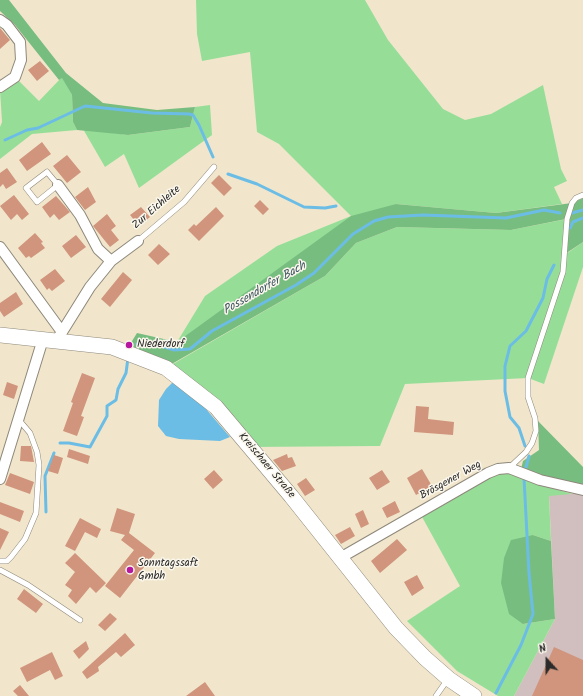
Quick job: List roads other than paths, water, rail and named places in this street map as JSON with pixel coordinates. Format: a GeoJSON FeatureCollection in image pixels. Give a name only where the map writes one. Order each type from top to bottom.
{"type":"FeatureCollection","features":[{"type":"Feature","properties":{"kind":"main road","name":"Kreischaer Straße"},"geometry":{"type":"LineString","coordinates":[[0,334],[54,337],[112,347],[166,368],[216,407],[291,496],[396,628],[425,658],[449,679],[474,696]]}},
{"type":"Feature","properties":{"kind":"street"},"geometry":{"type":"LineString","coordinates":[[0,20],[7,25],[20,42],[21,60],[15,77],[0,87]]}},
{"type":"Feature","properties":{"kind":"street"},"geometry":{"type":"LineString","coordinates":[[58,185],[80,215],[98,249],[111,261]]}},
{"type":"Feature","properties":{"kind":"street","name":"Zur Eichleite"},"geometry":{"type":"LineString","coordinates":[[0,479],[19,420],[54,337],[111,261],[138,241]]}},
{"type":"Feature","properties":{"kind":"street"},"geometry":{"type":"LineString","coordinates":[[0,247],[54,337]]}},
{"type":"Feature","properties":{"kind":"street"},"geometry":{"type":"LineString","coordinates":[[509,468],[540,480],[583,490]]}},
{"type":"Feature","properties":{"kind":"street","name":"Brösgener Weg"},"geometry":{"type":"LineString","coordinates":[[340,558],[488,473],[498,469],[509,468]]}},
{"type":"Feature","properties":{"kind":"lane","name":"Zur Eichleite"},"geometry":{"type":"LineString","coordinates":[[138,241],[184,202],[214,167]]}},
{"type":"Feature","properties":{"kind":"lane"},"geometry":{"type":"LineString","coordinates":[[47,172],[58,185],[37,202],[26,188],[47,172]]}},
{"type":"Feature","properties":{"kind":"lane"},"geometry":{"type":"LineString","coordinates":[[509,468],[526,452],[532,443],[536,431],[535,418],[528,397],[528,378],[563,272],[566,219],[572,203],[576,198],[583,194]]}},
{"type":"Feature","properties":{"kind":"lane"},"geometry":{"type":"LineString","coordinates":[[0,561],[7,561],[25,539],[36,513],[39,465],[37,452],[30,433],[19,420]]}},
{"type":"Feature","properties":{"kind":"lane"},"geometry":{"type":"LineString","coordinates":[[0,570],[28,585],[80,620]]}},
{"type":"Feature","properties":{"kind":"lane"},"geometry":{"type":"LineString","coordinates":[[436,696],[449,679]]}},
{"type":"Feature","properties":{"kind":"water"},"geometry":{"type":"Polygon","coordinates":[[[174,381],[200,402],[230,437],[220,441],[179,439],[166,436],[158,426],[159,400],[166,389],[174,381]]]}},
{"type":"Feature","properties":{"kind":"waterway"},"geometry":{"type":"LineString","coordinates":[[5,140],[27,130],[38,128],[85,106],[152,113],[189,114],[193,115],[199,125],[213,157]]}},
{"type":"Feature","properties":{"kind":"waterway"},"geometry":{"type":"LineString","coordinates":[[228,174],[257,184],[304,207],[325,208],[336,206]]}},
{"type":"Feature","properties":{"kind":"waterway","name":"Possendorfer Bach"},"geometry":{"type":"LineString","coordinates":[[137,344],[146,341],[174,350],[190,349],[212,331],[296,285],[314,273],[353,234],[374,221],[388,217],[423,215],[506,218],[544,210],[560,213]]}},
{"type":"Feature","properties":{"kind":"waterway","name":"Possendorfer Bach"},"geometry":{"type":"LineString","coordinates":[[572,213],[583,210]]}},
{"type":"Feature","properties":{"kind":"waterway"},"geometry":{"type":"LineString","coordinates":[[570,228],[573,222],[583,218]]}},
{"type":"Feature","properties":{"kind":"waterway"},"geometry":{"type":"LineString","coordinates":[[525,446],[519,428],[510,417],[505,391],[505,366],[510,346],[526,331],[543,298],[547,279],[554,265]]}},
{"type":"Feature","properties":{"kind":"waterway","name":"Possendorfer Bach"},"geometry":{"type":"LineString","coordinates":[[60,443],[90,447],[107,416],[107,406],[116,400],[118,389],[126,373],[128,358]]}},
{"type":"Feature","properties":{"kind":"waterway","name":"Possendorfer Bach"},"geometry":{"type":"LineString","coordinates":[[46,512],[45,476],[54,453]]}},
{"type":"Feature","properties":{"kind":"waterway"},"geometry":{"type":"LineString","coordinates":[[526,467],[529,456]]}},
{"type":"Feature","properties":{"kind":"waterway"},"geometry":{"type":"LineString","coordinates":[[496,693],[521,645],[533,614],[529,573],[524,478]]}},
{"type":"Feature","properties":{"kind":"place","name":"Niederdorf"},"geometry":{"type":"Point","coordinates":[129,345]}},
{"type":"Feature","properties":{"kind":"place","name":"Sonntagssaft Gmbh"},"geometry":{"type":"Point","coordinates":[130,570]}}]}
